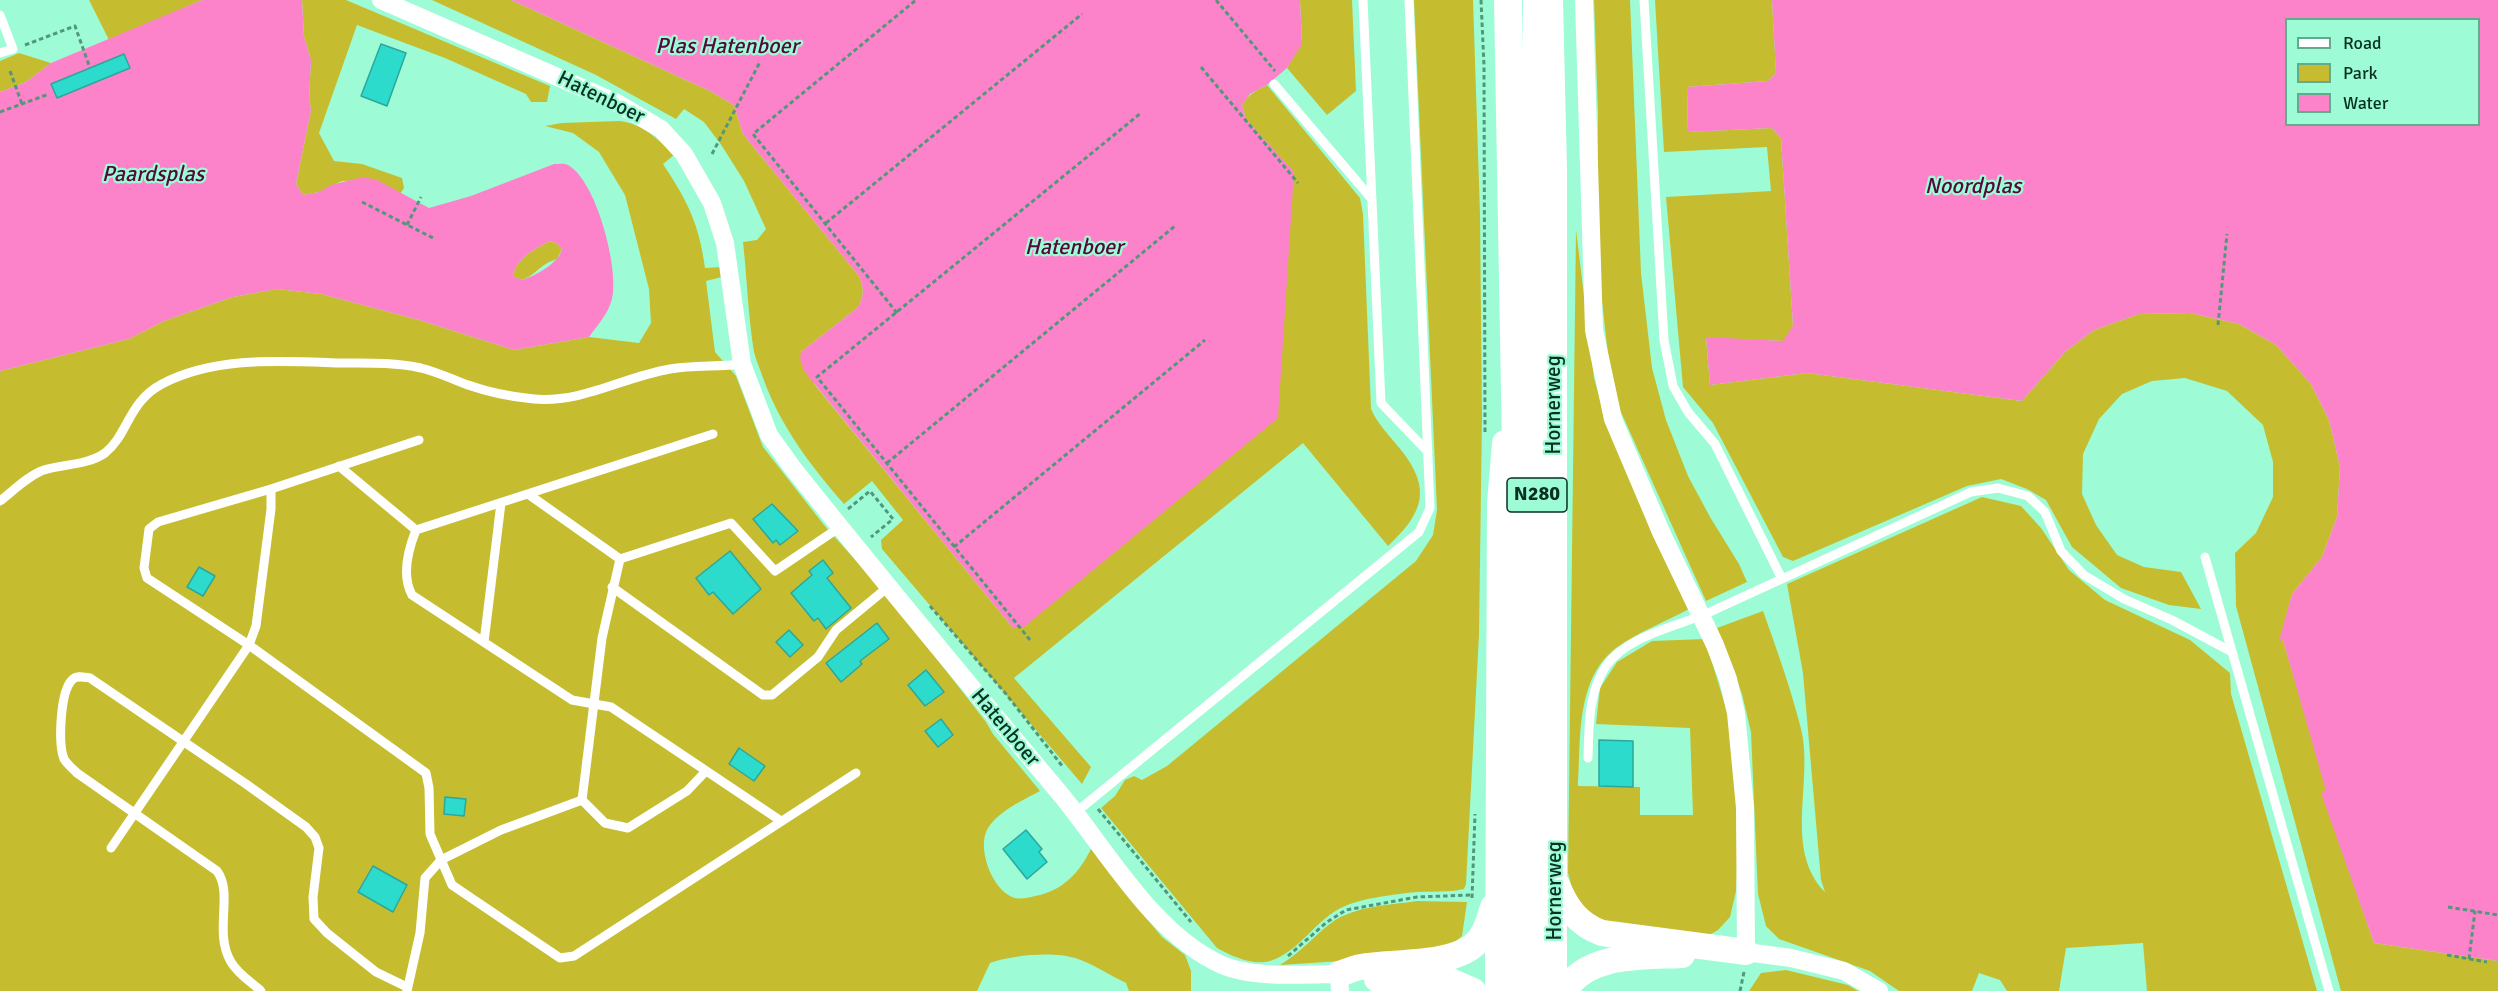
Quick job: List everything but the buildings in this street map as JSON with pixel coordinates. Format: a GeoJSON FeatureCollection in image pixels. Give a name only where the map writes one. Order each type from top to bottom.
{"type":"FeatureCollection","features":[{"type":"Feature","properties":{"kind":"main road","name":"Hornerweg"},"geometry":{"type":"LineString","coordinates":[[1508,0],[1517,505],[1516,991]]}},
{"type":"Feature","properties":{"kind":"main road","name":"Hornerweg"},"geometry":{"type":"LineString","coordinates":[[1536,991],[1537,0]]}},
{"type":"Feature","properties":{"kind":"main road","name":"Hornerweg"},"geometry":{"type":"LineString","coordinates":[[1550,0],[1554,170],[1554,991]]}},
{"type":"Feature","properties":{"kind":"main road","name":"Hornerweg"},"geometry":{"type":"LineString","coordinates":[[1498,991],[1500,503],[1513,332]]}},
{"type":"Feature","properties":{"kind":"main road"},"geometry":{"type":"LineString","coordinates":[[1555,882],[1571,912],[1591,929],[1602,933],[1746,952]]}},
{"type":"Feature","properties":{"kind":"main road"},"geometry":{"type":"LineString","coordinates":[[1339,983],[1359,967],[1447,957],[1467,951],[1487,928],[1498,883]]}},
{"type":"Feature","properties":{"kind":"main road"},"geometry":{"type":"LineString","coordinates":[[1564,991],[1571,979],[1601,962],[1657,956],[1746,952]]}},
{"type":"Feature","properties":{"kind":"main road"},"geometry":{"type":"LineString","coordinates":[[1339,983],[1359,978],[1448,980],[1473,991]]}},
{"type":"Feature","properties":{"kind":"main road"},"geometry":{"type":"LineString","coordinates":[[1382,991],[1404,979]]}},
{"type":"Feature","properties":{"kind":"street","name":"Hatenboer"},"geometry":{"type":"LineString","coordinates":[[381,0],[617,103],[661,129],[684,154],[712,203],[725,243],[742,364],[770,435],[792,467],[847,522],[888,587],[1076,813],[1146,904],[1178,936],[1222,965],[1247,972],[1339,983]]}},
{"type":"Feature","properties":{"kind":"street"},"geometry":{"type":"LineString","coordinates":[[1584,0],[1594,330],[1613,419],[1661,532],[1728,679],[1736,713],[1745,808],[1746,952],[1791,958],[1845,971],[1879,991]]}},
{"type":"Feature","properties":{"kind":"lane"},"geometry":{"type":"LineString","coordinates":[[1363,0],[1381,403],[1428,452]]}},
{"type":"Feature","properties":{"kind":"lane"},"geometry":{"type":"LineString","coordinates":[[1076,813],[1419,532],[1431,507],[1409,0]]}},
{"type":"Feature","properties":{"kind":"lane"},"geometry":{"type":"LineString","coordinates":[[1644,0],[1664,340],[1673,386],[1688,412],[1715,444],[1782,579]]}},
{"type":"Feature","properties":{"kind":"lane"},"geometry":{"type":"LineString","coordinates":[[0,15],[13,49],[0,53]]}},
{"type":"Feature","properties":{"kind":"lane"},"geometry":{"type":"LineString","coordinates":[[1277,80],[1371,198]]}},
{"type":"Feature","properties":{"kind":"lane"},"geometry":{"type":"LineString","coordinates":[[0,501],[42,471],[95,459],[107,451],[133,410],[146,395],[162,384],[217,367],[266,361],[395,364],[422,369],[470,386],[534,399],[561,399],[590,394],[644,375],[671,369],[742,364]]}},
{"type":"Feature","properties":{"kind":"lane"},"geometry":{"type":"LineString","coordinates":[[416,530],[712,434]]}},
{"type":"Feature","properties":{"kind":"lane"},"geometry":{"type":"LineString","coordinates":[[418,440],[271,489],[158,522],[149,529],[144,568],[147,578],[249,645],[426,773],[429,788],[430,834],[452,885],[560,958],[574,956],[856,773]]}},
{"type":"Feature","properties":{"kind":"lane"},"geometry":{"type":"LineString","coordinates":[[339,466],[365,491],[416,530]]}},
{"type":"Feature","properties":{"kind":"lane"},"geometry":{"type":"LineString","coordinates":[[1588,758],[1589,714],[1596,686],[1607,665],[1619,652],[1639,640],[1701,616],[1971,492],[1998,488],[2028,496],[2045,512],[2061,550],[2084,575],[2124,598],[2232,652]]}},
{"type":"Feature","properties":{"kind":"lane"},"geometry":{"type":"LineString","coordinates":[[111,848],[249,645],[256,626],[271,509],[271,489]]}},
{"type":"Feature","properties":{"kind":"lane"},"geometry":{"type":"LineString","coordinates":[[528,494],[620,559]]}},
{"type":"Feature","properties":{"kind":"lane"},"geometry":{"type":"LineString","coordinates":[[484,642],[501,503]]}},
{"type":"Feature","properties":{"kind":"lane"},"geometry":{"type":"LineString","coordinates":[[620,559],[731,523],[775,571],[847,522]]}},
{"type":"Feature","properties":{"kind":"lane"},"geometry":{"type":"LineString","coordinates":[[416,530],[407,568],[406,584],[412,595],[572,699],[611,706],[781,821]]}},
{"type":"Feature","properties":{"kind":"lane"},"geometry":{"type":"LineString","coordinates":[[2205,557],[2329,991]]}},
{"type":"Feature","properties":{"kind":"lane"},"geometry":{"type":"LineString","coordinates":[[582,800],[602,638],[620,559]]}},
{"type":"Feature","properties":{"kind":"lane"},"geometry":{"type":"LineString","coordinates":[[612,587],[763,695],[772,694],[818,657],[836,630],[888,587]]}},
{"type":"Feature","properties":{"kind":"lane"},"geometry":{"type":"LineString","coordinates":[[261,991],[238,971],[228,954],[222,934],[223,879],[217,871],[77,773],[65,761],[60,732],[66,693],[71,681],[77,677],[90,678],[306,827],[315,837],[319,848],[313,897],[314,919],[327,933],[376,972],[407,989],[420,933],[425,878],[441,860],[501,831],[582,800]]}},
{"type":"Feature","properties":{"kind":"lane"},"geometry":{"type":"LineString","coordinates":[[582,800],[605,823],[628,828],[687,790],[706,771]]}},
{"type":"Feature","properties":{"kind":"path"},"geometry":{"type":"LineString","coordinates":[[897,313],[753,134],[916,0]]}},
{"type":"Feature","properties":{"kind":"path"},"geometry":{"type":"LineString","coordinates":[[1216,0],[1277,80]]}},
{"type":"Feature","properties":{"kind":"path"},"geometry":{"type":"LineString","coordinates":[[825,224],[1082,14]]}},
{"type":"Feature","properties":{"kind":"path"},"geometry":{"type":"LineString","coordinates":[[13,49],[75,26],[90,68]]}},
{"type":"Feature","properties":{"kind":"path"},"geometry":{"type":"LineString","coordinates":[[712,154],[760,62]]}},
{"type":"Feature","properties":{"kind":"path"},"geometry":{"type":"LineString","coordinates":[[1202,67],[1299,183]]}},
{"type":"Feature","properties":{"kind":"path"},"geometry":{"type":"LineString","coordinates":[[10,71],[22,104]]}},
{"type":"Feature","properties":{"kind":"path"},"geometry":{"type":"LineString","coordinates":[[0,112],[49,94]]}},
{"type":"Feature","properties":{"kind":"path"},"geometry":{"type":"LineString","coordinates":[[1029,640],[817,377],[1141,113]]}},
{"type":"Feature","properties":{"kind":"path"},"geometry":{"type":"LineString","coordinates":[[406,225],[421,197]]}},
{"type":"Feature","properties":{"kind":"path"},"geometry":{"type":"LineString","coordinates":[[362,202],[435,239]]}},
{"type":"Feature","properties":{"kind":"path"},"geometry":{"type":"LineString","coordinates":[[887,464],[1175,226]]}},
{"type":"Feature","properties":{"kind":"path"},"geometry":{"type":"LineString","coordinates":[[2218,324],[2227,234]]}},
{"type":"Feature","properties":{"kind":"path"},"geometry":{"type":"LineString","coordinates":[[954,547],[1205,340]]}},
{"type":"Feature","properties":{"kind":"path"},"geometry":{"type":"LineString","coordinates":[[848,510],[870,491],[893,519],[871,537],[865,530]]}},
{"type":"Feature","properties":{"kind":"path"},"geometry":{"type":"LineString","coordinates":[[841,501],[848,510],[847,522]]}},
{"type":"Feature","properties":{"kind":"path"},"geometry":{"type":"LineString","coordinates":[[1264,973],[1295,952],[1327,922],[1346,910],[1418,897],[1472,895]]}},
{"type":"Feature","properties":{"kind":"path"},"geometry":{"type":"LineString","coordinates":[[2448,907],[2498,915]]}},
{"type":"Feature","properties":{"kind":"path"},"geometry":{"type":"LineString","coordinates":[[2469,959],[2475,911]]}},
{"type":"Feature","properties":{"kind":"path"},"geometry":{"type":"LineString","coordinates":[[2446,955],[2487,962]]}},
{"type":"Feature","properties":{"kind":"green space"},"geometry":{"type":"Polygon","coordinates":[[[89,0],[202,0],[109,40],[89,0]]]}},
{"type":"Feature","properties":{"kind":"green space"},"geometry":{"type":"Polygon","coordinates":[[[302,0],[346,0],[550,86],[547,102],[531,102],[526,94],[445,58],[357,25],[319,133],[334,161],[362,164],[402,178],[404,188],[400,194],[377,180],[342,181],[319,192],[303,195],[296,184],[311,110],[309,99],[311,60],[304,37],[302,0]]]}},
{"type":"Feature","properties":{"kind":"green space"},"geometry":{"type":"Polygon","coordinates":[[[432,0],[511,0],[710,91],[734,105],[743,134],[859,276],[862,284],[863,292],[857,308],[801,352],[815,385],[1013,628],[1294,173],[1246,119],[1242,105],[1244,101],[1267,85],[1360,198],[1363,214],[1371,409],[1411,464],[1417,477],[1420,490],[1415,512],[1409,523],[1388,546],[1303,443],[1014,678],[1091,767],[1082,784],[882,549],[881,540],[903,520],[872,481],[844,504],[808,460],[778,413],[754,352],[743,242],[757,240],[766,229],[744,181],[704,122],[684,109],[676,119],[596,75],[432,0]]]}},
{"type":"Feature","properties":{"kind":"green space"},"geometry":{"type":"Polygon","coordinates":[[[1300,0],[1352,0],[1356,91],[1327,115],[1287,68],[1302,43],[1300,0]]]}},
{"type":"Feature","properties":{"kind":"green space"},"geometry":{"type":"Polygon","coordinates":[[[1414,0],[1473,0],[1480,214],[1482,417],[1479,634],[1466,884],[1464,889],[1458,890],[1400,894],[1352,903],[1325,918],[1281,957],[1263,962],[1249,961],[1217,948],[1101,808],[1115,796],[1125,780],[1134,776],[1142,780],[1167,766],[1416,561],[1433,535],[1437,510],[1414,0]]]}},
{"type":"Feature","properties":{"kind":"green space"},"geometry":{"type":"Polygon","coordinates":[[[1594,0],[1630,0],[1641,273],[1652,368],[1666,420],[1688,476],[1747,582],[1706,601],[1620,410],[1608,354],[1598,267],[1598,113],[1594,0]]]}},
{"type":"Feature","properties":{"kind":"green space"},"geometry":{"type":"Polygon","coordinates":[[[1655,0],[1772,0],[1776,73],[1768,81],[1687,87],[1688,132],[1772,128],[1781,138],[1793,326],[1784,341],[1706,338],[1710,385],[1807,373],[2022,401],[2065,352],[2094,330],[2139,314],[2190,313],[2239,324],[2276,345],[2311,384],[2329,420],[2340,467],[2337,517],[2322,557],[2292,594],[2280,640],[2283,640],[2327,791],[2322,793],[2374,943],[2498,961],[2498,991],[2341,991],[2236,606],[2235,553],[2256,533],[2273,497],[2273,462],[2263,425],[2227,391],[2185,378],[2152,381],[2122,394],[2099,419],[2083,454],[2082,494],[2096,525],[2117,555],[2144,567],[2181,572],[2201,609],[2169,605],[2121,588],[2072,547],[2046,500],[2027,489],[2001,479],[1967,486],[1793,561],[1783,557],[1713,423],[1683,387],[1666,197],[1771,191],[1767,147],[1664,152],[1655,0]]]}},
{"type":"Feature","properties":{"kind":"green space"},"geometry":{"type":"Polygon","coordinates":[[[19,53],[51,63],[26,82],[0,92],[0,61],[19,53]]]}},
{"type":"Feature","properties":{"kind":"green space"},"geometry":{"type":"Polygon","coordinates":[[[619,121],[642,128],[674,155],[663,164],[679,190],[696,226],[705,268],[721,267],[722,277],[706,281],[715,352],[736,376],[763,447],[824,525],[891,600],[993,734],[1040,791],[1005,811],[988,828],[984,846],[992,877],[1005,893],[1012,897],[1026,898],[1045,893],[1070,879],[1092,847],[1162,937],[1185,955],[1191,971],[1191,991],[1129,991],[1126,983],[1088,963],[1066,956],[1044,954],[1020,956],[990,963],[977,991],[0,991],[0,371],[129,339],[164,321],[233,297],[277,289],[321,294],[419,320],[514,350],[589,337],[639,343],[651,323],[649,289],[625,195],[599,152],[573,133],[545,126],[562,123],[619,121]]]}},
{"type":"Feature","properties":{"kind":"green space"},"geometry":{"type":"Polygon","coordinates":[[[1576,230],[1594,378],[1604,414],[1652,534],[1689,609],[1624,642],[1603,661],[1593,676],[1583,712],[1578,786],[1640,787],[1640,815],[1693,815],[1690,728],[1596,724],[1600,688],[1617,662],[1652,641],[1705,639],[1728,715],[1739,829],[1736,891],[1730,917],[1718,930],[1706,937],[1627,929],[1597,921],[1580,907],[1568,873],[1576,230]]]}},
{"type":"Feature","properties":{"kind":"green space"},"geometry":{"type":"Polygon","coordinates":[[[550,241],[558,244],[562,249],[557,259],[522,280],[513,276],[522,259],[550,241]]]}},
{"type":"Feature","properties":{"kind":"green space"},"geometry":{"type":"Polygon","coordinates":[[[1982,497],[2021,506],[2041,528],[2069,570],[2105,600],[2190,640],[2230,673],[2231,694],[2317,991],[2147,991],[2143,943],[2066,948],[2059,991],[2007,991],[2000,980],[1979,973],[1972,991],[1899,991],[1870,971],[1779,939],[1766,926],[1758,894],[1751,732],[1742,694],[1717,628],[1763,611],[1801,729],[1804,749],[1802,835],[1805,856],[1812,875],[1825,892],[1821,880],[1803,673],[1787,584],[1982,497]]]}},
{"type":"Feature","properties":{"kind":"green space"},"geometry":{"type":"Polygon","coordinates":[[[1417,901],[1467,902],[1462,936],[1450,946],[1372,959],[1280,965],[1340,917],[1373,907],[1417,901]]]}},
{"type":"Feature","properties":{"kind":"green space"},"geometry":{"type":"Polygon","coordinates":[[[1786,970],[1848,985],[1858,991],[1749,991],[1761,973],[1786,970]]]}},
{"type":"Feature","properties":{"kind":"water","name":"Paardsplas"},"geometry":{"type":"Polygon","coordinates":[[[202,0],[302,0],[304,37],[311,60],[309,99],[311,110],[296,184],[303,195],[363,177],[377,180],[429,208],[471,196],[554,164],[566,164],[578,174],[587,187],[602,223],[612,262],[613,293],[610,306],[589,337],[514,350],[419,320],[321,294],[277,289],[233,297],[164,321],[129,339],[0,371],[0,92],[26,82],[51,63],[202,0]],[[550,241],[532,251],[518,264],[513,276],[522,280],[546,268],[560,254],[562,249],[558,244],[550,241]]]}},
{"type":"Feature","properties":{"kind":"water","name":"Hatenboer"},"geometry":{"type":"Polygon","coordinates":[[[511,0],[1300,0],[1302,44],[1287,68],[1267,85],[1250,94],[1242,105],[1246,119],[1294,172],[1278,418],[1024,627],[1013,628],[804,371],[800,358],[801,352],[857,308],[863,292],[862,284],[859,276],[743,134],[734,105],[710,91],[511,0]]]}},
{"type":"Feature","properties":{"kind":"water","name":"Noordplas"},"geometry":{"type":"Polygon","coordinates":[[[1772,0],[2498,0],[2498,961],[2374,943],[2321,793],[2326,791],[2283,640],[2279,641],[2292,594],[2322,557],[2337,517],[2340,467],[2329,420],[2311,384],[2276,345],[2239,324],[2190,313],[2139,314],[2094,330],[2065,352],[2022,401],[1807,373],[1710,385],[1706,337],[1783,341],[1793,326],[1781,138],[1772,128],[1688,132],[1687,87],[1768,81],[1776,73],[1772,0]]]}},
{"type":"Feature","properties":{"kind":"water label","name":"Plas Hatenboer"},"geometry":{"type":"Point","coordinates":[727,47]}}]}
